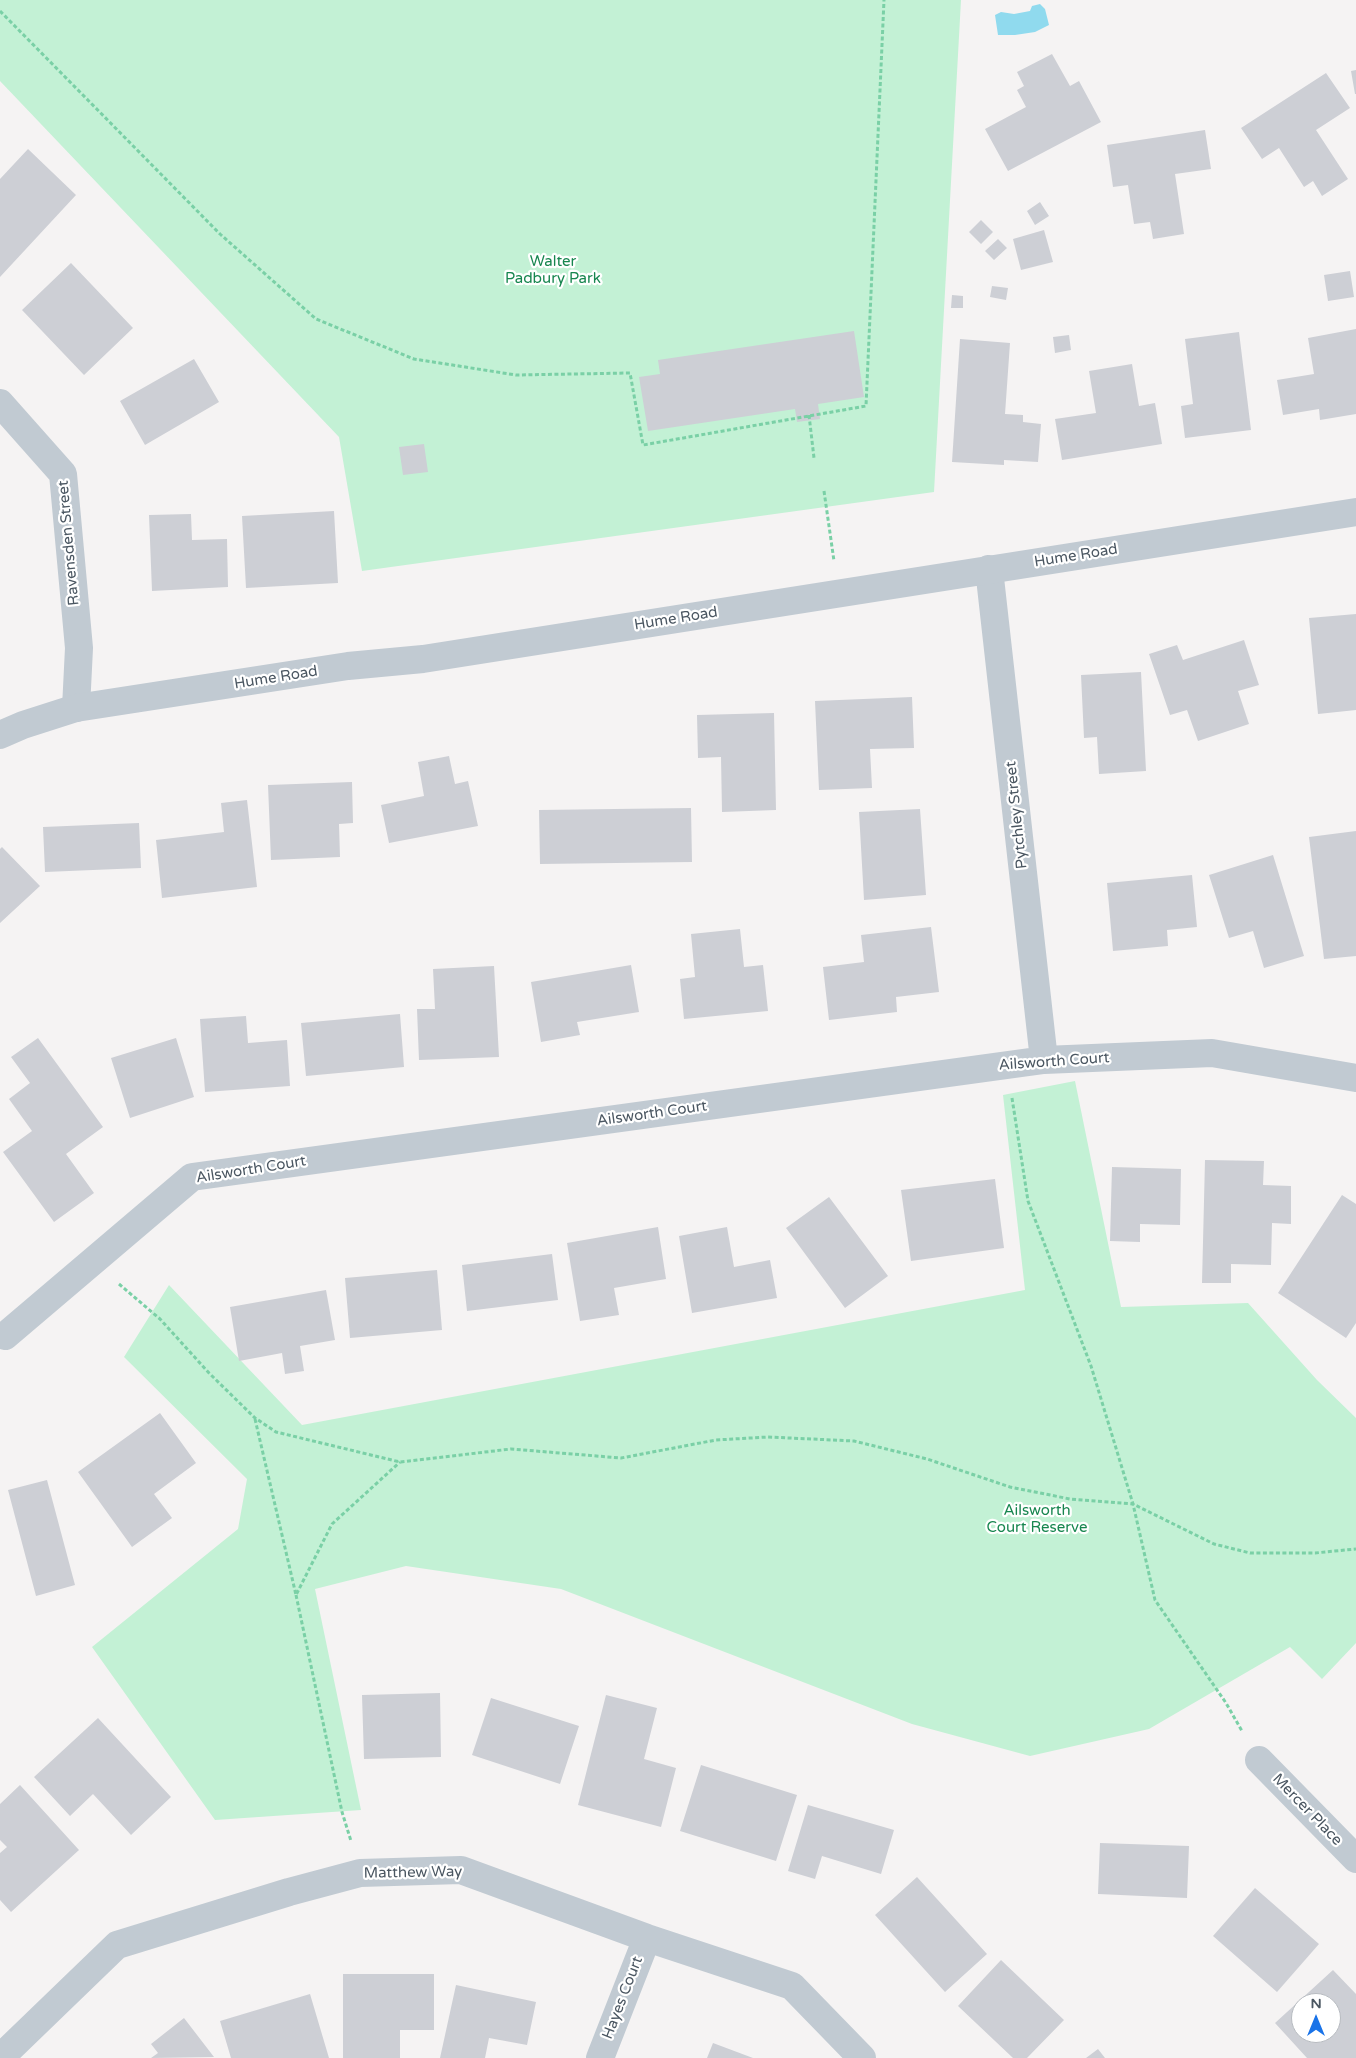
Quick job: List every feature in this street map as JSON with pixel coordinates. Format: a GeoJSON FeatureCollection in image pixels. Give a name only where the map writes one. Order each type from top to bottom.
{"type":"FeatureCollection","features":[{"type":"Feature","properties":{"kind":"street","name":"Ravensden Street"},"geometry":{"type":"LineString","coordinates":[[0,403],[63,474],[79,648],[76,708]]}},
{"type":"Feature","properties":{"kind":"street","name":"Hume Road"},"geometry":{"type":"LineString","coordinates":[[0,735],[76,708],[348,666],[423,659],[1356,512]]}},
{"type":"Feature","properties":{"kind":"street","name":"Pytchley Street"},"geometry":{"type":"LineString","coordinates":[[990,569],[1044,1060]]}},
{"type":"Feature","properties":{"kind":"street","name":"Ailsworth Court"},"geometry":{"type":"LineString","coordinates":[[5,1336],[192,1177],[1044,1060],[1212,1053],[1356,1078]]}},
{"type":"Feature","properties":{"kind":"street","name":"Mercer Place"},"geometry":{"type":"LineString","coordinates":[[1259,1760],[1356,1859]]}},
{"type":"Feature","properties":{"kind":"street","name":"Matthew Way"},"geometry":{"type":"LineString","coordinates":[[0,2058],[117,1945],[289,1892],[360,1873],[461,1870],[647,1938],[792,1986],[862,2058]]}},
{"type":"Feature","properties":{"kind":"street","name":"Hayes Court"},"geometry":{"type":"LineString","coordinates":[[600,2058],[647,1938]]}},
{"type":"Feature","properties":{"kind":"path"},"geometry":{"type":"LineString","coordinates":[[0,11],[220,234],[316,319],[414,359],[516,375],[630,373],[643,445],[866,406],[884,0]]}},
{"type":"Feature","properties":{"kind":"path"},"geometry":{"type":"LineString","coordinates":[[809,416],[814,458]]}},
{"type":"Feature","properties":{"kind":"path"},"geometry":{"type":"LineString","coordinates":[[824,492],[834,562]]}},
{"type":"Feature","properties":{"kind":"path"},"geometry":{"type":"LineString","coordinates":[[1005,1065],[1028,1201],[1091,1366],[1133,1504],[1156,1600],[1226,1702],[1259,1760]]}},
{"type":"Feature","properties":{"kind":"path"},"geometry":{"type":"LineString","coordinates":[[93,1261],[160,1319],[208,1373],[255,1418],[276,1432],[400,1462],[512,1449],[621,1458],[716,1440],[768,1436],[854,1441],[927,1459],[1010,1487],[1070,1499],[1133,1504],[1214,1544],[1250,1553],[1315,1553],[1356,1549]]}},
{"type":"Feature","properties":{"kind":"path"},"geometry":{"type":"LineString","coordinates":[[255,1418],[296,1595],[342,1812],[360,1873]]}},
{"type":"Feature","properties":{"kind":"path"},"geometry":{"type":"LineString","coordinates":[[296,1595],[332,1524],[400,1462]]}},
{"type":"Feature","properties":{"kind":"green space","name":"Walter Padbury Park"},"geometry":{"type":"Polygon","coordinates":[[[0,0],[961,0],[934,492],[362,571],[339,437],[0,81],[0,0]]]}},
{"type":"Feature","properties":{"kind":"green space","name":"Ailsworth Court Reserve"},"geometry":{"type":"Polygon","coordinates":[[[1075,1081],[1121,1307],[1248,1303],[1317,1380],[1356,1418],[1356,1643],[1322,1679],[1290,1647],[1149,1729],[1030,1756],[912,1724],[561,1589],[406,1566],[315,1589],[361,1810],[215,1820],[92,1647],[238,1529],[247,1479],[124,1357],[169,1285],[302,1425],[1025,1290],[1003,1095],[1075,1081]]]}},
{"type":"Feature","properties":{"kind":"water"},"geometry":{"type":"Polygon","coordinates":[[[1040,4],[1045,9],[1049,25],[1035,32],[998,35],[995,15],[1001,12],[1014,14],[1030,11],[1032,6],[1040,4]]]}},
{"type":"Feature","properties":{"kind":"building"},"geometry":{"type":"Polygon","coordinates":[[[1052,54],[1070,86],[1079,81],[1101,122],[1008,171],[985,129],[1026,107],[1017,90],[1024,86],[1017,72],[1052,54]]]}},
{"type":"Feature","properties":{"kind":"building"},"geometry":{"type":"Polygon","coordinates":[[[1356,70],[1356,94],[1355,94],[1351,71],[1356,70]]]}},
{"type":"Feature","properties":{"kind":"building"},"geometry":{"type":"Polygon","coordinates":[[[1326,73],[1350,108],[1316,130],[1348,179],[1322,196],[1313,181],[1304,187],[1279,148],[1262,159],[1241,128],[1326,73]]]}},
{"type":"Feature","properties":{"kind":"building"},"geometry":{"type":"Polygon","coordinates":[[[1205,130],[1211,169],[1175,174],[1184,234],[1153,239],[1150,222],[1134,224],[1128,185],[1113,187],[1107,145],[1205,130]]]}},
{"type":"Feature","properties":{"kind":"building"},"geometry":{"type":"Polygon","coordinates":[[[28,149],[76,195],[0,277],[0,179],[28,149]]]}},
{"type":"Feature","properties":{"kind":"building"},"geometry":{"type":"Polygon","coordinates":[[[1040,202],[1049,216],[1035,225],[1027,211],[1040,202]]]}},
{"type":"Feature","properties":{"kind":"building"},"geometry":{"type":"Polygon","coordinates":[[[981,220],[993,232],[981,244],[969,232],[981,220]]]}},
{"type":"Feature","properties":{"kind":"building"},"geometry":{"type":"Polygon","coordinates":[[[1044,230],[1053,262],[1021,270],[1013,239],[1044,230]]]}},
{"type":"Feature","properties":{"kind":"building"},"geometry":{"type":"Polygon","coordinates":[[[998,239],[1007,248],[994,260],[985,251],[998,239]]]}},
{"type":"Feature","properties":{"kind":"building"},"geometry":{"type":"Polygon","coordinates":[[[71,263],[133,328],[84,375],[22,310],[71,263]]]}},
{"type":"Feature","properties":{"kind":"building"},"geometry":{"type":"Polygon","coordinates":[[[1350,271],[1354,297],[1328,301],[1324,275],[1350,271]]]}},
{"type":"Feature","properties":{"kind":"building"},"geometry":{"type":"Polygon","coordinates":[[[992,286],[1008,288],[1006,300],[990,297],[992,286]]]}},
{"type":"Feature","properties":{"kind":"building"},"geometry":{"type":"Polygon","coordinates":[[[952,295],[963,296],[963,308],[951,308],[952,295]]]}},
{"type":"Feature","properties":{"kind":"building"},"geometry":{"type":"Polygon","coordinates":[[[1356,329],[1356,414],[1320,420],[1319,409],[1283,415],[1277,380],[1314,374],[1308,338],[1356,329]]]}},
{"type":"Feature","properties":{"kind":"building"},"geometry":{"type":"Polygon","coordinates":[[[854,331],[864,397],[818,404],[820,419],[797,422],[795,409],[648,431],[639,377],[660,374],[658,360],[854,331]]]}},
{"type":"Feature","properties":{"kind":"building"},"geometry":{"type":"Polygon","coordinates":[[[1239,332],[1251,430],[1185,438],[1181,406],[1193,404],[1185,339],[1239,332]]]}},
{"type":"Feature","properties":{"kind":"building"},"geometry":{"type":"Polygon","coordinates":[[[1069,335],[1071,350],[1055,353],[1053,337],[1069,335]]]}},
{"type":"Feature","properties":{"kind":"building"},"geometry":{"type":"Polygon","coordinates":[[[960,339],[1010,343],[1005,414],[1023,415],[1023,422],[1041,424],[1038,462],[1004,460],[1004,465],[952,462],[960,339]]]}},
{"type":"Feature","properties":{"kind":"building"},"geometry":{"type":"Polygon","coordinates":[[[194,359],[219,402],[145,445],[120,401],[194,359]]]}},
{"type":"Feature","properties":{"kind":"building"},"geometry":{"type":"Polygon","coordinates":[[[1132,364],[1139,406],[1155,403],[1162,444],[1062,460],[1055,419],[1096,413],[1089,371],[1132,364]]]}},
{"type":"Feature","properties":{"kind":"building"},"geometry":{"type":"Polygon","coordinates":[[[424,444],[428,472],[403,475],[399,447],[424,444]]]}},
{"type":"Feature","properties":{"kind":"building"},"geometry":{"type":"Polygon","coordinates":[[[334,511],[338,583],[246,588],[242,516],[334,511]]]}},
{"type":"Feature","properties":{"kind":"building"},"geometry":{"type":"Polygon","coordinates":[[[191,514],[192,540],[227,539],[228,587],[152,591],[149,515],[191,514]]]}},
{"type":"Feature","properties":{"kind":"building"},"geometry":{"type":"Polygon","coordinates":[[[1356,614],[1356,710],[1318,714],[1309,618],[1356,614]]]}},
{"type":"Feature","properties":{"kind":"building"},"geometry":{"type":"Polygon","coordinates":[[[1244,640],[1259,685],[1238,691],[1249,724],[1198,741],[1187,710],[1170,715],[1149,654],[1177,645],[1183,660],[1244,640]]]}},
{"type":"Feature","properties":{"kind":"building"},"geometry":{"type":"Polygon","coordinates":[[[1141,672],[1146,771],[1099,774],[1097,737],[1084,738],[1081,675],[1141,672]]]}},
{"type":"Feature","properties":{"kind":"building"},"geometry":{"type":"Polygon","coordinates":[[[912,697],[914,748],[870,749],[872,788],[819,790],[815,701],[912,697]]]}},
{"type":"Feature","properties":{"kind":"building"},"geometry":{"type":"Polygon","coordinates":[[[774,713],[776,810],[722,812],[721,757],[698,758],[697,715],[774,713]]]}},
{"type":"Feature","properties":{"kind":"building"},"geometry":{"type":"Polygon","coordinates":[[[449,756],[455,784],[468,781],[478,826],[389,843],[381,805],[424,796],[418,762],[449,756]]]}},
{"type":"Feature","properties":{"kind":"building"},"geometry":{"type":"Polygon","coordinates":[[[352,782],[353,823],[339,824],[340,857],[271,860],[268,785],[352,782]]]}},
{"type":"Feature","properties":{"kind":"building"},"geometry":{"type":"Polygon","coordinates":[[[247,800],[257,887],[162,898],[156,840],[224,832],[221,803],[247,800]]]}},
{"type":"Feature","properties":{"kind":"building"},"geometry":{"type":"Polygon","coordinates":[[[691,808],[692,862],[540,864],[539,810],[691,808]]]}},
{"type":"Feature","properties":{"kind":"building"},"geometry":{"type":"Polygon","coordinates":[[[920,809],[926,895],[864,900],[859,812],[920,809]]]}},
{"type":"Feature","properties":{"kind":"building"},"geometry":{"type":"Polygon","coordinates":[[[139,823],[141,868],[45,872],[43,827],[139,823]]]}},
{"type":"Feature","properties":{"kind":"building"},"geometry":{"type":"Polygon","coordinates":[[[1356,831],[1356,956],[1324,959],[1309,837],[1356,831]]]}},
{"type":"Feature","properties":{"kind":"building"},"geometry":{"type":"Polygon","coordinates":[[[2,847],[40,886],[0,923],[0,849],[2,847]]]}},
{"type":"Feature","properties":{"kind":"building"},"geometry":{"type":"Polygon","coordinates":[[[1273,855],[1304,956],[1264,968],[1253,931],[1229,938],[1209,875],[1273,855]]]}},
{"type":"Feature","properties":{"kind":"building"},"geometry":{"type":"Polygon","coordinates":[[[1192,875],[1197,927],[1167,930],[1168,946],[1113,951],[1107,883],[1192,875]]]}},
{"type":"Feature","properties":{"kind":"building"},"geometry":{"type":"Polygon","coordinates":[[[931,927],[939,992],[896,997],[897,1012],[829,1020],[823,967],[864,962],[861,935],[931,927]]]}},
{"type":"Feature","properties":{"kind":"building"},"geometry":{"type":"Polygon","coordinates":[[[740,929],[744,967],[763,965],[768,1011],[684,1019],[680,979],[695,977],[691,934],[740,929]]]}},
{"type":"Feature","properties":{"kind":"building"},"geometry":{"type":"Polygon","coordinates":[[[631,965],[639,1012],[577,1022],[580,1035],[541,1042],[531,982],[631,965]]]}},
{"type":"Feature","properties":{"kind":"building"},"geometry":{"type":"Polygon","coordinates":[[[494,966],[499,1057],[419,1060],[417,1009],[435,1009],[433,969],[494,966]]]}},
{"type":"Feature","properties":{"kind":"building"},"geometry":{"type":"Polygon","coordinates":[[[400,1014],[404,1067],[306,1076],[301,1023],[400,1014]]]}},
{"type":"Feature","properties":{"kind":"building"},"geometry":{"type":"Polygon","coordinates":[[[246,1016],[248,1043],[287,1040],[290,1086],[205,1092],[200,1019],[246,1016]]]}},
{"type":"Feature","properties":{"kind":"building"},"geometry":{"type":"Polygon","coordinates":[[[38,1038],[103,1127],[66,1154],[94,1193],[54,1222],[3,1152],[32,1131],[9,1099],[30,1083],[11,1057],[38,1038]]]}},
{"type":"Feature","properties":{"kind":"building"},"geometry":{"type":"Polygon","coordinates":[[[176,1038],[194,1097],[130,1118],[111,1058],[176,1038]]]}},
{"type":"Feature","properties":{"kind":"building"},"geometry":{"type":"Polygon","coordinates":[[[1205,1160],[1264,1161],[1263,1185],[1291,1186],[1291,1224],[1272,1223],[1271,1265],[1231,1264],[1231,1283],[1202,1283],[1205,1160]]]}},
{"type":"Feature","properties":{"kind":"building"},"geometry":{"type":"Polygon","coordinates":[[[1112,1167],[1181,1169],[1180,1225],[1140,1224],[1140,1242],[1110,1241],[1112,1167]]]}},
{"type":"Feature","properties":{"kind":"building"},"geometry":{"type":"Polygon","coordinates":[[[995,1179],[1004,1248],[911,1261],[901,1190],[995,1179]]]}},
{"type":"Feature","properties":{"kind":"building"},"geometry":{"type":"Polygon","coordinates":[[[1342,1195],[1356,1204],[1356,1323],[1346,1338],[1278,1293],[1342,1195]]]}},
{"type":"Feature","properties":{"kind":"building"},"geometry":{"type":"Polygon","coordinates":[[[829,1197],[888,1276],[845,1308],[786,1228],[829,1197]]]}},
{"type":"Feature","properties":{"kind":"building"},"geometry":{"type":"Polygon","coordinates":[[[658,1227],[666,1279],[614,1288],[619,1315],[580,1321],[567,1243],[658,1227]]]}},
{"type":"Feature","properties":{"kind":"building"},"geometry":{"type":"Polygon","coordinates":[[[727,1227],[734,1267],[770,1260],[777,1298],[692,1313],[679,1236],[727,1227]]]}},
{"type":"Feature","properties":{"kind":"building"},"geometry":{"type":"Polygon","coordinates":[[[552,1254],[558,1300],[467,1311],[462,1265],[552,1254]]]}},
{"type":"Feature","properties":{"kind":"building"},"geometry":{"type":"Polygon","coordinates":[[[437,1270],[442,1330],[350,1338],[345,1278],[437,1270]]]}},
{"type":"Feature","properties":{"kind":"building"},"geometry":{"type":"Polygon","coordinates":[[[326,1290],[335,1340],[300,1346],[304,1371],[285,1374],[282,1353],[239,1361],[230,1307],[326,1290]]]}},
{"type":"Feature","properties":{"kind":"building"},"geometry":{"type":"Polygon","coordinates":[[[160,1413],[196,1463],[154,1494],[172,1518],[132,1547],[78,1472],[160,1413]]]}},
{"type":"Feature","properties":{"kind":"building"},"geometry":{"type":"Polygon","coordinates":[[[47,1480],[75,1585],[36,1596],[8,1490],[47,1480]]]}},
{"type":"Feature","properties":{"kind":"building"},"geometry":{"type":"Polygon","coordinates":[[[440,1693],[441,1757],[364,1759],[362,1695],[440,1693]]]}},
{"type":"Feature","properties":{"kind":"building"},"geometry":{"type":"Polygon","coordinates":[[[606,1695],[657,1708],[644,1759],[676,1768],[661,1827],[578,1805],[606,1695]]]}},
{"type":"Feature","properties":{"kind":"building"},"geometry":{"type":"Polygon","coordinates":[[[491,1698],[579,1726],[560,1784],[472,1755],[491,1698]]]}},
{"type":"Feature","properties":{"kind":"building"},"geometry":{"type":"Polygon","coordinates":[[[98,1718],[171,1797],[131,1835],[93,1794],[70,1816],[34,1777],[98,1718]]]}},
{"type":"Feature","properties":{"kind":"building"},"geometry":{"type":"Polygon","coordinates":[[[701,1765],[797,1795],[776,1861],[680,1831],[701,1765]]]}},
{"type":"Feature","properties":{"kind":"building"},"geometry":{"type":"Polygon","coordinates":[[[20,1785],[79,1850],[11,1912],[0,1900],[0,1853],[7,1847],[0,1840],[0,1804],[20,1785]]]}},
{"type":"Feature","properties":{"kind":"building"},"geometry":{"type":"Polygon","coordinates":[[[808,1805],[894,1830],[881,1874],[822,1856],[815,1879],[788,1871],[808,1805]]]}},
{"type":"Feature","properties":{"kind":"building"},"geometry":{"type":"Polygon","coordinates":[[[1100,1843],[1189,1846],[1187,1898],[1098,1894],[1100,1843]]]}},
{"type":"Feature","properties":{"kind":"building"},"geometry":{"type":"Polygon","coordinates":[[[917,1877],[987,1954],[945,1992],[875,1915],[917,1877]]]}},
{"type":"Feature","properties":{"kind":"building"},"geometry":{"type":"Polygon","coordinates":[[[1255,1888],[1319,1944],[1277,1992],[1213,1936],[1255,1888]]]}},
{"type":"Feature","properties":{"kind":"building"},"geometry":{"type":"Polygon","coordinates":[[[1001,1960],[1064,2020],[1027,2058],[1013,2058],[958,2006],[1001,1960]]]}},
{"type":"Feature","properties":{"kind":"building"},"geometry":{"type":"Polygon","coordinates":[[[1333,1970],[1356,1994],[1356,2058],[1307,2058],[1293,2043],[1341,2043],[1341,1993],[1308,1993],[1333,1970]]]}},
{"type":"Feature","properties":{"kind":"building"},"geometry":{"type":"Polygon","coordinates":[[[343,1974],[434,1974],[434,2030],[400,2030],[400,2058],[343,2058],[343,1974]]]}},
{"type":"Feature","properties":{"kind":"building"},"geometry":{"type":"Polygon","coordinates":[[[456,1985],[536,2002],[527,2045],[489,2038],[485,2058],[440,2058],[456,1985]]]}},
{"type":"Feature","properties":{"kind":"building"},"geometry":{"type":"Polygon","coordinates":[[[310,1994],[329,2058],[231,2058],[220,2021],[310,1994]]]}},
{"type":"Feature","properties":{"kind":"building"},"geometry":{"type":"Polygon","coordinates":[[[1291,2008],[1291,2040],[1275,2023],[1291,2008]]]}},
{"type":"Feature","properties":{"kind":"building"},"geometry":{"type":"Polygon","coordinates":[[[184,2018],[214,2057],[151,2058],[158,2053],[151,2044],[184,2018]]]}},
{"type":"Feature","properties":{"kind":"building"},"geometry":{"type":"Polygon","coordinates":[[[713,2043],[753,2058],[707,2058],[713,2043]]]}},
{"type":"Feature","properties":{"kind":"building"},"geometry":{"type":"Polygon","coordinates":[[[1098,2049],[1105,2058],[1086,2058],[1098,2049]]]}}]}
